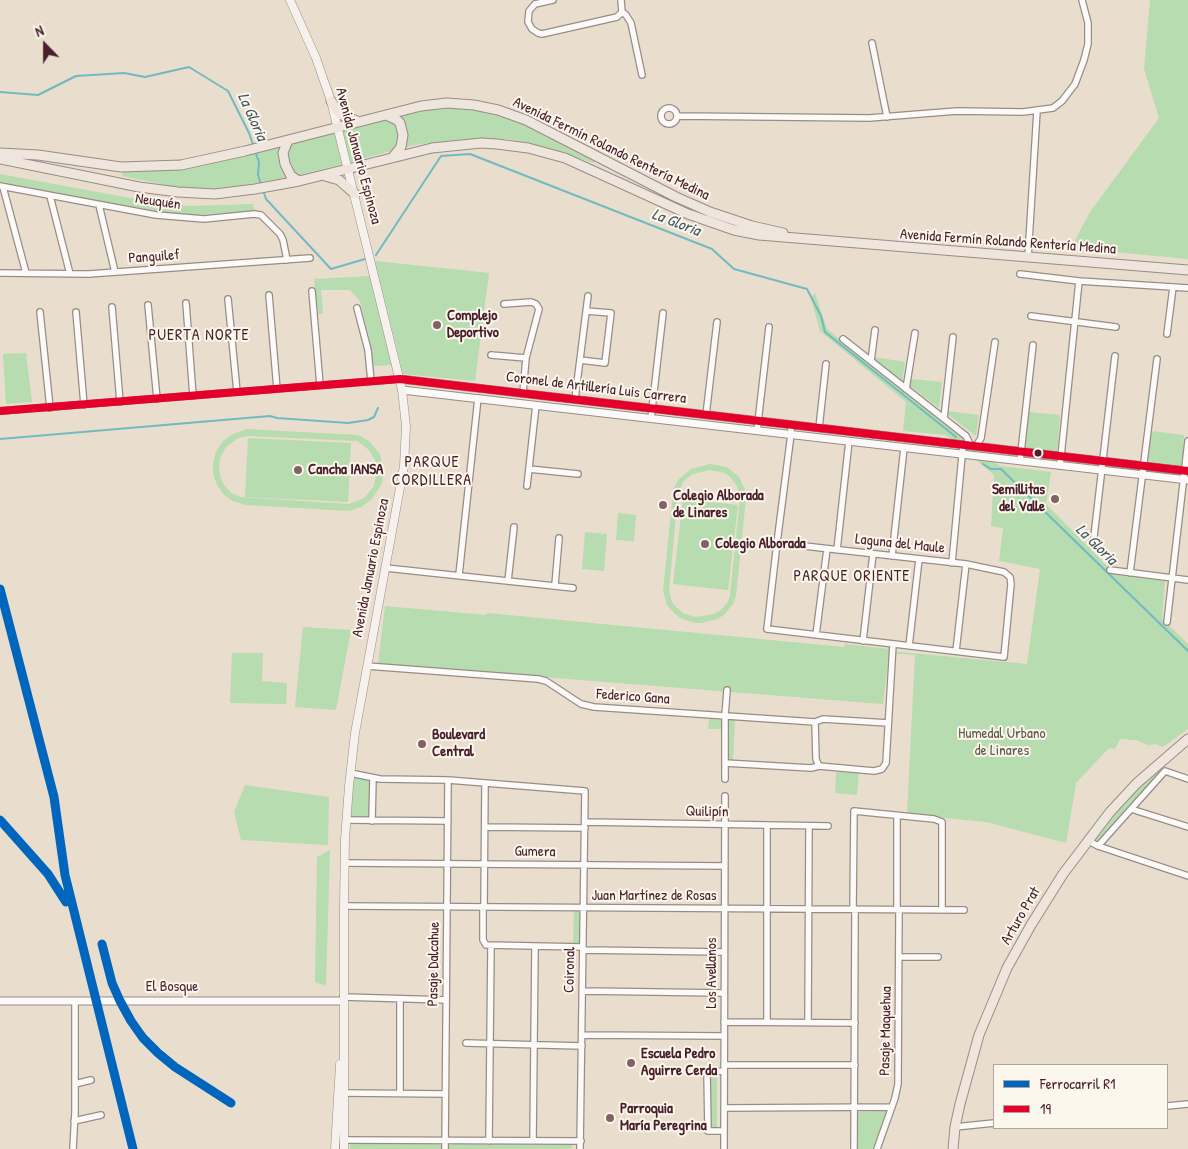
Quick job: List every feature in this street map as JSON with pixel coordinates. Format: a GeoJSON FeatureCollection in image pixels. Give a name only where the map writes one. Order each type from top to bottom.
{"type":"FeatureCollection","features":[{"type":"Feature","properties":{"kind":"main road","name":"Avenida Januario Espinoza"},"geometry":{"type":"LineString","coordinates":[[290,0],[316,58],[331,101],[400,379],[406,426],[405,453],[350,773],[346,820],[344,906],[344,1149]]}},
{"type":"Feature","properties":{"kind":"main road"},"geometry":{"type":"LineString","coordinates":[[331,101],[342,115],[360,121]]}},
{"type":"Feature","properties":{"kind":"main road","name":"Avenida Fermín Rolando Rentería Medina"},"geometry":{"type":"LineString","coordinates":[[0,153],[38,155],[109,166],[128,167],[181,164],[288,140],[408,108],[435,104],[474,105],[498,110],[533,124],[676,197],[710,212],[764,229],[825,241]]}},
{"type":"Feature","properties":{"kind":"main road"},"geometry":{"type":"LineString","coordinates":[[386,115],[400,123],[404,135],[401,147],[391,158]]}},
{"type":"Feature","properties":{"kind":"main road"},"geometry":{"type":"LineString","coordinates":[[288,140],[283,153],[285,164],[291,176],[299,180]]}},
{"type":"Feature","properties":{"kind":"main road","name":"Avenida Fermín Rolando Rentería Medina"},"geometry":{"type":"LineString","coordinates":[[0,159],[139,187],[216,194],[270,187],[420,150],[449,145],[480,143],[528,148],[552,154],[585,166],[660,202],[720,226],[759,235],[1188,270]]}},
{"type":"Feature","properties":{"kind":"main road"},"geometry":{"type":"LineString","coordinates":[[323,175],[340,180],[355,194]]}},
{"type":"Feature","properties":{"kind":"main road","name":"Arturo Prat"},"geometry":{"type":"LineString","coordinates":[[953,1149],[955,1127],[972,1058],[988,1013],[1000,983],[1039,910],[1087,840],[1114,807],[1137,783],[1188,739]]}},
{"type":"Feature","properties":{"kind":"main road","name":"Avenida Januario Espinoza"},"geometry":{"type":"LineString","coordinates":[[336,1149],[338,1089],[343,1036]]}},
{"type":"Feature","properties":{"kind":"street"},"geometry":{"type":"LineString","coordinates":[[553,0],[535,4],[529,11],[530,26],[538,33],[542,34],[617,17],[622,12]]}},
{"type":"Feature","properties":{"kind":"street"},"geometry":{"type":"LineString","coordinates":[[620,0],[622,12],[631,23],[642,75]]}},
{"type":"Feature","properties":{"kind":"street"},"geometry":{"type":"LineString","coordinates":[[677,116],[869,118],[957,111],[1037,111],[1053,108],[1062,101],[1074,84],[1088,44],[1088,23],[1082,0]]}},
{"type":"Feature","properties":{"kind":"street"},"geometry":{"type":"LineString","coordinates":[[872,43],[887,117]]}},
{"type":"Feature","properties":{"kind":"street"},"geometry":{"type":"LineString","coordinates":[[1028,257],[1037,111]]}},
{"type":"Feature","properties":{"kind":"street"},"geometry":{"type":"LineString","coordinates":[[2,186],[26,273]]}},
{"type":"Feature","properties":{"kind":"street","name":"Neuquén"},"geometry":{"type":"LineString","coordinates":[[2,186],[99,205],[180,218],[204,219],[254,214],[262,215],[280,234],[287,260]]}},
{"type":"Feature","properties":{"kind":"street"},"geometry":{"type":"LineString","coordinates":[[50,196],[70,274]]}},
{"type":"Feature","properties":{"kind":"street"},"geometry":{"type":"LineString","coordinates":[[99,205],[115,272]]}},
{"type":"Feature","properties":{"kind":"street","name":"Panguilef"},"geometry":{"type":"LineString","coordinates":[[0,273],[70,274],[115,272],[310,258]]}},
{"type":"Feature","properties":{"kind":"street"},"geometry":{"type":"LineString","coordinates":[[1020,274],[1079,281],[1188,288]]}},
{"type":"Feature","properties":{"kind":"street"},"geometry":{"type":"LineString","coordinates":[[1060,466],[1079,281]]}},
{"type":"Feature","properties":{"kind":"street"},"geometry":{"type":"LineString","coordinates":[[1167,334],[1173,287]]}},
{"type":"Feature","properties":{"kind":"street"},"geometry":{"type":"LineString","coordinates":[[312,291],[320,385]]}},
{"type":"Feature","properties":{"kind":"street"},"geometry":{"type":"LineString","coordinates":[[269,295],[277,389]]}},
{"type":"Feature","properties":{"kind":"street"},"geometry":{"type":"LineString","coordinates":[[575,399],[588,296]]}},
{"type":"Feature","properties":{"kind":"street"},"geometry":{"type":"LineString","coordinates":[[228,299],[237,392]]}},
{"type":"Feature","properties":{"kind":"street"},"geometry":{"type":"LineString","coordinates":[[504,304],[532,302],[538,306],[539,313],[526,358],[523,393]]}},
{"type":"Feature","properties":{"kind":"street"},"geometry":{"type":"LineString","coordinates":[[186,303],[193,396]]}},
{"type":"Feature","properties":{"kind":"street"},"geometry":{"type":"LineString","coordinates":[[148,304],[157,399]]}},
{"type":"Feature","properties":{"kind":"street"},"geometry":{"type":"LineString","coordinates":[[112,307],[120,402]]}},
{"type":"Feature","properties":{"kind":"street"},"geometry":{"type":"LineString","coordinates":[[357,308],[368,350],[371,381]]}},
{"type":"Feature","properties":{"kind":"street"},"geometry":{"type":"LineString","coordinates":[[580,360],[605,363],[611,313],[586,311]]}},
{"type":"Feature","properties":{"kind":"street"},"geometry":{"type":"LineString","coordinates":[[40,312],[50,408]]}},
{"type":"Feature","properties":{"kind":"street"},"geometry":{"type":"LineString","coordinates":[[76,312],[84,405]]}},
{"type":"Feature","properties":{"kind":"street"},"geometry":{"type":"LineString","coordinates":[[651,418],[663,313]]}},
{"type":"Feature","properties":{"kind":"street"},"geometry":{"type":"LineString","coordinates":[[1031,316],[1116,327]]}},
{"type":"Feature","properties":{"kind":"street"},"geometry":{"type":"LineString","coordinates":[[706,415],[717,322]]}},
{"type":"Feature","properties":{"kind":"street"},"geometry":{"type":"LineString","coordinates":[[757,430],[769,327]]}},
{"type":"Feature","properties":{"kind":"street"},"geometry":{"type":"LineString","coordinates":[[870,361],[875,330]]}},
{"type":"Feature","properties":{"kind":"street"},"geometry":{"type":"LineString","coordinates":[[906,389],[915,333]]}},
{"type":"Feature","properties":{"kind":"street"},"geometry":{"type":"LineString","coordinates":[[944,418],[954,338]]}},
{"type":"Feature","properties":{"kind":"street"},"geometry":{"type":"LineString","coordinates":[[843,339],[966,436],[970,446]]}},
{"type":"Feature","properties":{"kind":"street"},"geometry":{"type":"LineString","coordinates":[[952,563],[962,454],[982,438],[995,342]]}},
{"type":"Feature","properties":{"kind":"street"},"geometry":{"type":"LineString","coordinates":[[1020,461],[1033,345]]}},
{"type":"Feature","properties":{"kind":"street"},"geometry":{"type":"LineString","coordinates":[[491,355],[526,358]]}},
{"type":"Feature","properties":{"kind":"street"},"geometry":{"type":"LineString","coordinates":[[1093,545],[1115,356]]}},
{"type":"Feature","properties":{"kind":"street"},"geometry":{"type":"LineString","coordinates":[[1130,573],[1157,359]]}},
{"type":"Feature","properties":{"kind":"street"},"geometry":{"type":"LineString","coordinates":[[819,428],[826,364]]}},
{"type":"Feature","properties":{"kind":"street","name":"Coronel de Artillería Luis Carrera"},"geometry":{"type":"LineString","coordinates":[[0,411],[400,379],[1186,471]]}},
{"type":"Feature","properties":{"kind":"street"},"geometry":{"type":"LineString","coordinates":[[431,393],[432,382]]}},
{"type":"Feature","properties":{"kind":"street","name":"Coronel de Artillería Luis Carrera"},"geometry":{"type":"LineString","coordinates":[[402,390],[1186,480]]}},
{"type":"Feature","properties":{"kind":"street"},"geometry":{"type":"LineString","coordinates":[[507,402],[509,392]]}},
{"type":"Feature","properties":{"kind":"street"},"geometry":{"type":"LineString","coordinates":[[459,575],[478,398]]}},
{"type":"Feature","properties":{"kind":"street"},"geometry":{"type":"LineString","coordinates":[[527,486],[536,405]]}},
{"type":"Feature","properties":{"kind":"street"},"geometry":{"type":"LineString","coordinates":[[791,425],[767,629],[956,651],[966,564]]}},
{"type":"Feature","properties":{"kind":"street"},"geometry":{"type":"LineString","coordinates":[[837,550],[849,441]]}},
{"type":"Feature","properties":{"kind":"street"},"geometry":{"type":"LineString","coordinates":[[1167,622],[1186,480],[1188,441]]}},
{"type":"Feature","properties":{"kind":"street"},"geometry":{"type":"LineString","coordinates":[[892,556],[904,448]]}},
{"type":"Feature","properties":{"kind":"street"},"geometry":{"type":"LineString","coordinates":[[529,469],[578,474]]}},
{"type":"Feature","properties":{"kind":"street"},"geometry":{"type":"LineString","coordinates":[[508,581],[514,527]]}},
{"type":"Feature","properties":{"kind":"street"},"geometry":{"type":"LineString","coordinates":[[555,585],[559,538]]}},
{"type":"Feature","properties":{"kind":"street","name":"Laguna del Maule"},"geometry":{"type":"LineString","coordinates":[[777,543],[966,564],[1004,572],[1010,577],[1011,584],[1004,657],[956,651]]}},
{"type":"Feature","properties":{"kind":"street"},"geometry":{"type":"LineString","coordinates":[[816,635],[827,549]]}},
{"type":"Feature","properties":{"kind":"street"},"geometry":{"type":"LineString","coordinates":[[863,640],[873,554]]}},
{"type":"Feature","properties":{"kind":"street"},"geometry":{"type":"LineString","coordinates":[[909,646],[920,559]]}},
{"type":"Feature","properties":{"kind":"street"},"geometry":{"type":"LineString","coordinates":[[386,568],[573,588]]}},
{"type":"Feature","properties":{"kind":"street"},"geometry":{"type":"LineString","coordinates":[[1110,570],[1188,580]]}},
{"type":"Feature","properties":{"kind":"street"},"geometry":{"type":"LineString","coordinates":[[725,763],[811,768],[819,766],[874,771],[882,769],[886,763],[893,644]]}},
{"type":"Feature","properties":{"kind":"street","name":"Federico Gana"},"geometry":{"type":"LineString","coordinates":[[367,666],[538,679],[546,681],[585,706],[815,722],[823,719],[888,723]]}},
{"type":"Feature","properties":{"kind":"street"},"geometry":{"type":"LineString","coordinates":[[725,779],[727,690]]}},
{"type":"Feature","properties":{"kind":"street"},"geometry":{"type":"LineString","coordinates":[[815,722],[816,759],[819,766]]}},
{"type":"Feature","properties":{"kind":"street"},"geometry":{"type":"LineString","coordinates":[[1098,846],[1165,771],[1188,779]]}},
{"type":"Feature","properties":{"kind":"street"},"geometry":{"type":"LineString","coordinates":[[350,773],[373,778],[485,783],[483,942],[486,946],[724,952]]}},
{"type":"Feature","properties":{"kind":"street"},"geometry":{"type":"LineString","coordinates":[[372,821],[373,778]]}},
{"type":"Feature","properties":{"kind":"street","name":"Pasaje Dalcahue"},"geometry":{"type":"LineString","coordinates":[[445,1149],[448,780]]}},
{"type":"Feature","properties":{"kind":"street","name":"Coironal"},"geometry":{"type":"LineString","coordinates":[[485,783],[585,790],[580,1149]]}},
{"type":"Feature","properties":{"kind":"street","name":"Los Avellanos"},"geometry":{"type":"LineString","coordinates":[[724,1149],[725,796]]}},
{"type":"Feature","properties":{"kind":"street"},"geometry":{"type":"LineString","coordinates":[[1131,808],[1188,827]]}},
{"type":"Feature","properties":{"kind":"street"},"geometry":{"type":"LineString","coordinates":[[854,1149],[854,812],[934,819],[942,822],[942,910]]}},
{"type":"Feature","properties":{"kind":"street","name":"Pasaje Maquehua"},"geometry":{"type":"LineString","coordinates":[[877,1149],[896,1092],[898,1078],[897,816]]}},
{"type":"Feature","properties":{"kind":"street"},"geometry":{"type":"LineString","coordinates":[[346,820],[448,822]]}},
{"type":"Feature","properties":{"kind":"street","name":"Quilipín"},"geometry":{"type":"LineString","coordinates":[[485,827],[725,824],[828,826]]}},
{"type":"Feature","properties":{"kind":"street"},"geometry":{"type":"LineString","coordinates":[[767,825],[767,1022]]}},
{"type":"Feature","properties":{"kind":"street"},"geometry":{"type":"LineString","coordinates":[[808,1022],[809,826]]}},
{"type":"Feature","properties":{"kind":"street"},"geometry":{"type":"LineString","coordinates":[[1087,840],[1098,846],[1188,876]]}},
{"type":"Feature","properties":{"kind":"street","name":"Gumera"},"geometry":{"type":"LineString","coordinates":[[345,863],[725,866]]}},
{"type":"Feature","properties":{"kind":"street","name":"Juan Martínez de Rosas"},"geometry":{"type":"LineString","coordinates":[[344,906],[964,910]]}},
{"type":"Feature","properties":{"kind":"street"},"geometry":{"type":"LineString","coordinates":[[489,1141],[492,946]]}},
{"type":"Feature","properties":{"kind":"street"},"geometry":{"type":"LineString","coordinates":[[533,1141],[535,947]]}},
{"type":"Feature","properties":{"kind":"street"},"geometry":{"type":"LineString","coordinates":[[899,957],[938,958]]}},
{"type":"Feature","properties":{"kind":"street"},"geometry":{"type":"LineString","coordinates":[[583,991],[724,993]]}},
{"type":"Feature","properties":{"kind":"street"},"geometry":{"type":"LineString","coordinates":[[343,999],[446,1000]]}},
{"type":"Feature","properties":{"kind":"street","name":"El Bosque"},"geometry":{"type":"LineString","coordinates":[[0,1001],[343,999]]}},
{"type":"Feature","properties":{"kind":"street"},"geometry":{"type":"LineString","coordinates":[[400,999],[400,1094]]}},
{"type":"Feature","properties":{"kind":"street"},"geometry":{"type":"LineString","coordinates":[[72,1149],[75,1084],[75,1001]]}},
{"type":"Feature","properties":{"kind":"street"},"geometry":{"type":"LineString","coordinates":[[724,1022],[855,1023]]}},
{"type":"Feature","properties":{"kind":"street"},"geometry":{"type":"LineString","coordinates":[[582,1035],[724,1036]]}},
{"type":"Feature","properties":{"kind":"street"},"geometry":{"type":"LineString","coordinates":[[466,1043],[582,1046]]}},
{"type":"Feature","properties":{"kind":"street"},"geometry":{"type":"LineString","coordinates":[[724,1131],[708,1131],[707,1072],[724,1068],[855,1065]]}},
{"type":"Feature","properties":{"kind":"street"},"geometry":{"type":"LineString","coordinates":[[75,1084],[91,1080]]}},
{"type":"Feature","properties":{"kind":"street"},"geometry":{"type":"LineString","coordinates":[[345,1093],[445,1094]]}},
{"type":"Feature","properties":{"kind":"street"},"geometry":{"type":"LineString","coordinates":[[1168,1106],[1188,1104]]}},
{"type":"Feature","properties":{"kind":"street"},"geometry":{"type":"LineString","coordinates":[[724,1108],[891,1108]]}},
{"type":"Feature","properties":{"kind":"street"},"geometry":{"type":"LineString","coordinates":[[74,1121],[101,1115]]}},
{"type":"Feature","properties":{"kind":"street"},"geometry":{"type":"LineString","coordinates":[[955,1127],[993,1123]]}},
{"type":"Feature","properties":{"kind":"street"},"geometry":{"type":"LineString","coordinates":[[344,1140],[581,1141]]}},
{"type":"Feature","properties":{"kind":"green space"},"geometry":{"type":"Polygon","coordinates":[[[1150,0],[1188,0],[1188,259],[1071,248],[1090,212],[1159,118],[1144,69],[1150,0]]]}},
{"type":"Feature","properties":{"kind":"green space"},"geometry":{"type":"Polygon","coordinates":[[[440,107],[482,111],[511,118],[598,160],[593,163],[562,152],[509,139],[466,139],[414,145],[300,175],[223,189],[211,190],[176,187],[122,176],[123,171],[143,171],[404,112],[440,107]]]}},
{"type":"Feature","properties":{"kind":"green space"},"geometry":{"type":"Polygon","coordinates":[[[0,174],[157,203],[190,206],[253,204],[255,211],[199,215],[165,213],[0,182],[0,174]]]}},
{"type":"Feature","properties":{"kind":"green space","name":"Complejo Deportivo"},"geometry":{"type":"Polygon","coordinates":[[[375,261],[489,273],[475,381],[403,374],[375,261]]]}},
{"type":"Feature","properties":{"kind":"green space"},"geometry":{"type":"Polygon","coordinates":[[[370,276],[392,365],[372,366],[370,341],[360,301],[350,290],[321,290],[323,314],[318,314],[314,279],[370,276]]]}},
{"type":"Feature","properties":{"kind":"green space","name":"Humedal Urbano de Linares"},"geometry":{"type":"Polygon","coordinates":[[[815,293],[827,329],[1000,466],[1051,472],[1046,504],[1116,575],[1165,581],[1162,619],[1188,644],[1188,729],[1163,747],[1155,744],[1148,745],[1136,740],[1120,739],[1115,749],[1109,748],[1076,783],[1066,843],[986,822],[907,814],[915,655],[889,653],[883,704],[378,664],[385,606],[486,615],[487,613],[844,647],[845,644],[889,649],[890,651],[1027,664],[1040,569],[999,561],[1003,528],[991,526],[994,475],[946,435],[903,431],[906,402],[820,331],[811,298],[815,293]]]}},
{"type":"Feature","properties":{"kind":"green space"},"geometry":{"type":"Polygon","coordinates":[[[26,353],[32,402],[6,404],[3,354],[26,353]]]}},
{"type":"Feature","properties":{"kind":"green space"},"geometry":{"type":"Polygon","coordinates":[[[874,357],[905,362],[902,383],[873,360],[874,357]]]}},
{"type":"Feature","properties":{"kind":"green space"},"geometry":{"type":"Polygon","coordinates":[[[910,379],[942,382],[939,408],[909,385],[910,379]]]}},
{"type":"Feature","properties":{"kind":"green space"},"geometry":{"type":"Polygon","coordinates":[[[946,411],[979,415],[976,436],[946,413],[946,411]]]}},
{"type":"Feature","properties":{"kind":"green space"},"geometry":{"type":"Polygon","coordinates":[[[1028,412],[1060,415],[1057,451],[1024,448],[1028,412]]]}},
{"type":"Feature","properties":{"kind":"green space"},"geometry":{"type":"Polygon","coordinates":[[[247,429],[358,435],[369,441],[380,454],[384,472],[381,485],[371,500],[361,507],[349,511],[245,505],[233,501],[224,495],[217,485],[213,474],[216,452],[222,442],[231,435],[247,429]],[[248,436],[238,438],[226,447],[221,456],[219,465],[220,476],[224,485],[231,493],[240,497],[349,504],[364,498],[374,486],[377,470],[375,460],[369,450],[357,441],[248,436]]]}},
{"type":"Feature","properties":{"kind":"green space"},"geometry":{"type":"Polygon","coordinates":[[[1151,431],[1184,435],[1182,466],[1148,461],[1151,431]]]}},
{"type":"Feature","properties":{"kind":"green space","name":"Cancha IANSA"},"geometry":{"type":"Polygon","coordinates":[[[248,438],[351,443],[348,502],[245,497],[248,438]]]}},
{"type":"Feature","properties":{"kind":"green space"},"geometry":{"type":"Polygon","coordinates":[[[710,464],[727,467],[739,477],[746,492],[736,596],[733,604],[724,615],[702,623],[695,623],[680,618],[667,605],[663,591],[673,492],[679,479],[691,469],[710,464]],[[710,470],[693,474],[683,482],[678,494],[669,590],[672,602],[676,607],[683,613],[695,617],[714,614],[721,610],[728,602],[730,595],[740,498],[737,486],[725,473],[710,470]]]}},
{"type":"Feature","properties":{"kind":"green space","name":"Colegio Alborada"},"geometry":{"type":"Polygon","coordinates":[[[683,499],[738,505],[728,590],[673,584],[683,499]]]}},
{"type":"Feature","properties":{"kind":"green space"},"geometry":{"type":"Polygon","coordinates":[[[618,513],[636,515],[634,541],[616,540],[618,513]]]}},
{"type":"Feature","properties":{"kind":"green space"},"geometry":{"type":"Polygon","coordinates":[[[585,532],[607,534],[604,571],[582,569],[585,532]]]}},
{"type":"Feature","properties":{"kind":"green space"},"geometry":{"type":"Polygon","coordinates":[[[303,627],[351,630],[336,710],[295,707],[303,627]]]}},
{"type":"Feature","properties":{"kind":"green space"},"geometry":{"type":"Polygon","coordinates":[[[232,653],[263,653],[262,681],[287,683],[286,704],[230,703],[232,653]]]}},
{"type":"Feature","properties":{"kind":"green space"},"geometry":{"type":"Polygon","coordinates":[[[709,719],[721,720],[721,729],[708,729],[709,719]]]}},
{"type":"Feature","properties":{"kind":"green space"},"geometry":{"type":"Polygon","coordinates":[[[727,720],[735,720],[733,761],[728,760],[727,720]]]}},
{"type":"Feature","properties":{"kind":"green space"},"geometry":{"type":"Polygon","coordinates":[[[1159,769],[1160,771],[1098,842],[1094,840],[1129,798],[1159,769]]]}},
{"type":"Feature","properties":{"kind":"green space"},"geometry":{"type":"Polygon","coordinates":[[[836,772],[859,773],[857,795],[835,793],[836,772]]]}},
{"type":"Feature","properties":{"kind":"green space"},"geometry":{"type":"Polygon","coordinates":[[[352,775],[371,780],[370,819],[348,817],[352,775]]]}},
{"type":"Feature","properties":{"kind":"green space"},"geometry":{"type":"Polygon","coordinates":[[[245,785],[329,797],[328,845],[241,840],[234,812],[245,785]]]}},
{"type":"Feature","properties":{"kind":"green space"},"geometry":{"type":"Polygon","coordinates":[[[330,850],[326,986],[315,982],[317,857],[330,850]]]}},
{"type":"Feature","properties":{"kind":"green space"},"geometry":{"type":"Polygon","coordinates":[[[574,909],[582,909],[582,946],[573,946],[574,909]]]}},
{"type":"Feature","properties":{"kind":"green space"},"geometry":{"type":"Polygon","coordinates":[[[710,1073],[717,1074],[717,1127],[710,1127],[710,1073]]]}},
{"type":"Feature","properties":{"kind":"green space"},"geometry":{"type":"Polygon","coordinates":[[[887,1111],[874,1149],[855,1149],[856,1112],[887,1111]]]}},
{"type":"Feature","properties":{"kind":"green space"},"geometry":{"type":"Polygon","coordinates":[[[350,1144],[573,1145],[571,1149],[350,1149],[350,1144]]]}},
{"type":"Feature","properties":{"kind":"waterway","name":"La Gloria"},"geometry":{"type":"LineString","coordinates":[[0,92],[38,95],[76,76],[124,73],[145,77],[189,67],[228,91],[254,147]]}},
{"type":"Feature","properties":{"kind":"waterway","name":"La Gloria"},"geometry":{"type":"LineString","coordinates":[[255,151],[259,162],[258,175],[261,185]]}},
{"type":"Feature","properties":{"kind":"waterway","name":"La Gloria"},"geometry":{"type":"LineString","coordinates":[[376,255],[441,156],[470,154],[712,249],[734,269],[807,289],[821,316],[825,332],[956,437]]}},
{"type":"Feature","properties":{"kind":"waterway","name":"La Gloria"},"geometry":{"type":"LineString","coordinates":[[263,190],[266,199],[331,269],[365,259]]}},
{"type":"Feature","properties":{"kind":"waterway"},"geometry":{"type":"LineString","coordinates":[[0,439],[270,416],[348,423],[368,420],[374,417],[378,408]]}},
{"type":"Feature","properties":{"kind":"waterway","name":"La Gloria"},"geometry":{"type":"LineString","coordinates":[[983,464],[991,469],[1001,469],[1188,651]]}},
{"type":"Feature","properties":{"kind":"rail line","name":"R1"},"geometry":{"type":"LineString","coordinates":[[0,589],[54,797],[65,875],[133,1149]]}},
{"type":"Feature","properties":{"kind":"rail line","name":"R1"},"geometry":{"type":"LineString","coordinates":[[0,820],[48,874],[66,902]]}},
{"type":"Feature","properties":{"kind":"rail line","name":"R1"},"geometry":{"type":"LineString","coordinates":[[102,944],[112,983],[131,1021],[143,1038],[175,1067],[231,1103]]}},
{"type":"Feature","properties":{"kind":"transit line","name":"19"},"geometry":{"type":"LineString","coordinates":[[0,411],[400,379],[1188,471]]}},
{"type":"Feature","properties":{"kind":"place","name":"Complejo Deportivo"},"geometry":{"type":"Point","coordinates":[437,325]}},
{"type":"Feature","properties":{"kind":"place","name":"Cancha IANSA"},"geometry":{"type":"Point","coordinates":[298,470]}},
{"type":"Feature","properties":{"kind":"place","name":"Semillitas del Valle"},"geometry":{"type":"Point","coordinates":[1055,499]}},
{"type":"Feature","properties":{"kind":"place","name":"Colegio Alborada de Linares"},"geometry":{"type":"Point","coordinates":[663,505]}},
{"type":"Feature","properties":{"kind":"place","name":"Colegio Alborada"},"geometry":{"type":"Point","coordinates":[705,544]}},
{"type":"Feature","properties":{"kind":"place","name":"Boulevard Central"},"geometry":{"type":"Point","coordinates":[422,744]}},
{"type":"Feature","properties":{"kind":"place","name":"Escuela Pedro Aguirre Cerda"},"geometry":{"type":"Point","coordinates":[631,1063]}},
{"type":"Feature","properties":{"kind":"place","name":"Parroquia María Peregrina"},"geometry":{"type":"Point","coordinates":[610,1118]}},
{"type":"Feature","properties":{"kind":"district","name":"PUERTA NORTE"},"geometry":{"type":"Point","coordinates":[199,336]}},
{"type":"Feature","properties":{"kind":"district","name":"PARQUE CORDILLERA"},"geometry":{"type":"Point","coordinates":[432,472]}},
{"type":"Feature","properties":{"kind":"district","name":"PARQUE ORIENTE"},"geometry":{"type":"Point","coordinates":[852,577]}}]}
